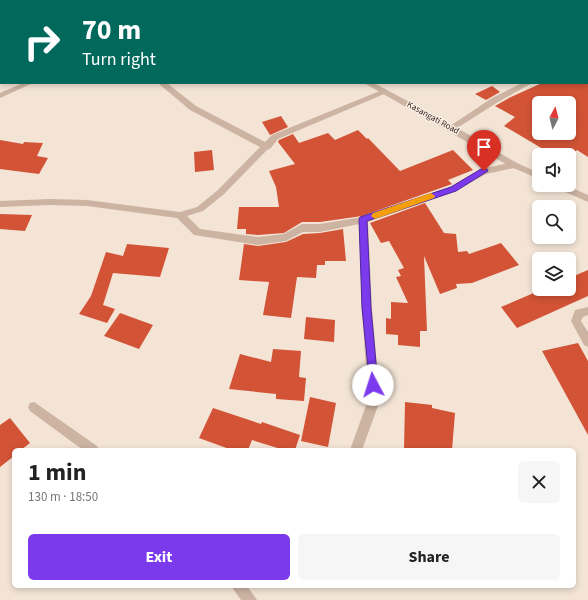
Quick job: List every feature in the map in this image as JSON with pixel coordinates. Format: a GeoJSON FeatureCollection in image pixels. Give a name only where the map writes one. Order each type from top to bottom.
{"type":"FeatureCollection","features":[{"type":"Feature","properties":{"kind":"street"},"geometry":{"type":"LineString","coordinates":[[0,96],[27,84]]}},
{"type":"Feature","properties":{"kind":"street"},"geometry":{"type":"LineString","coordinates":[[163,84],[193,108],[267,147]]}},
{"type":"Feature","properties":{"kind":"street","name":"Kasangati Road"},"geometry":{"type":"LineString","coordinates":[[370,84],[451,128],[514,165],[532,173]]}},
{"type":"Feature","properties":{"kind":"street"},"geometry":{"type":"LineString","coordinates":[[451,128],[496,100],[526,84]]}},
{"type":"Feature","properties":{"kind":"street"},"geometry":{"type":"LineString","coordinates":[[0,204],[50,202],[87,203],[180,215],[200,209],[221,192],[251,160],[267,147],[275,137],[385,92]]}},
{"type":"Feature","properties":{"kind":"street"},"geometry":{"type":"LineString","coordinates":[[180,215],[197,232],[258,241],[286,237],[302,228],[320,228],[363,220],[453,189],[484,171],[514,165]]}},
{"type":"Feature","properties":{"kind":"street"},"geometry":{"type":"LineString","coordinates":[[572,192],[588,199]]}},
{"type":"Feature","properties":{"kind":"street"},"geometry":{"type":"LineString","coordinates":[[357,448],[374,400],[367,308],[363,220]]}},
{"type":"Feature","properties":{"kind":"street"},"geometry":{"type":"LineString","coordinates":[[588,311],[579,313],[576,321],[588,342]]}},
{"type":"Feature","properties":{"kind":"street"},"geometry":{"type":"LineString","coordinates":[[34,407],[90,448]]}},
{"type":"Feature","properties":{"kind":"street"},"geometry":{"type":"LineString","coordinates":[[240,588],[250,600]]}},
{"type":"Feature","properties":{"kind":"building"},"geometry":{"type":"Polygon","coordinates":[[[540,84],[588,84],[588,157],[577,150],[576,151],[576,148],[541,148],[504,126],[515,117],[495,106],[540,84]]]}},
{"type":"Feature","properties":{"kind":"building"},"geometry":{"type":"Polygon","coordinates":[[[492,86],[500,92],[486,100],[475,94],[492,86]]]}},
{"type":"Feature","properties":{"kind":"building"},"geometry":{"type":"Polygon","coordinates":[[[281,116],[288,127],[270,135],[262,122],[281,116]]]}},
{"type":"Feature","properties":{"kind":"building"},"geometry":{"type":"Polygon","coordinates":[[[358,130],[367,139],[368,138],[400,171],[453,150],[473,170],[448,180],[452,184],[362,216],[320,222],[302,222],[284,233],[258,235],[246,234],[246,229],[237,229],[239,207],[279,207],[276,187],[269,171],[295,164],[278,142],[279,140],[293,134],[299,143],[328,133],[335,140],[358,130]]]}},
{"type":"Feature","properties":{"kind":"building"},"geometry":{"type":"Polygon","coordinates":[[[0,140],[23,144],[24,142],[43,143],[37,156],[48,158],[39,174],[0,169],[0,140]]]}},
{"type":"Feature","properties":{"kind":"building"},"geometry":{"type":"Polygon","coordinates":[[[212,150],[214,170],[195,172],[194,152],[212,150]]]}},
{"type":"Feature","properties":{"kind":"building"},"geometry":{"type":"Polygon","coordinates":[[[425,203],[444,233],[456,234],[458,252],[467,251],[469,254],[501,243],[519,265],[472,283],[456,284],[457,288],[440,294],[424,256],[427,331],[420,331],[420,347],[398,345],[398,335],[386,334],[386,318],[391,319],[391,302],[408,303],[396,277],[401,276],[398,270],[404,268],[389,241],[381,243],[370,223],[425,203]]]}},
{"type":"Feature","properties":{"kind":"building"},"geometry":{"type":"Polygon","coordinates":[[[0,214],[32,215],[25,231],[0,229],[0,214]]]}},
{"type":"Feature","properties":{"kind":"building"},"geometry":{"type":"Polygon","coordinates":[[[343,229],[346,261],[325,261],[325,265],[317,265],[316,278],[297,277],[291,318],[263,315],[269,282],[239,280],[244,244],[258,246],[286,242],[303,234],[343,229]]]}},
{"type":"Feature","properties":{"kind":"building"},"geometry":{"type":"Polygon","coordinates":[[[127,244],[169,248],[160,277],[113,273],[103,305],[115,309],[107,323],[79,314],[91,296],[106,252],[123,256],[127,244]]]}},
{"type":"Feature","properties":{"kind":"building"},"geometry":{"type":"Polygon","coordinates":[[[588,270],[588,296],[517,328],[501,307],[532,294],[532,296],[576,296],[576,275],[588,270]]]}},
{"type":"Feature","properties":{"kind":"building"},"geometry":{"type":"Polygon","coordinates":[[[120,313],[153,325],[139,349],[104,336],[120,313]]]}},
{"type":"Feature","properties":{"kind":"building"},"geometry":{"type":"Polygon","coordinates":[[[306,317],[335,320],[334,342],[304,339],[306,317]]]}},
{"type":"Feature","properties":{"kind":"building"},"geometry":{"type":"Polygon","coordinates":[[[578,343],[588,361],[588,435],[542,351],[578,343]]]}},
{"type":"Feature","properties":{"kind":"building"},"geometry":{"type":"Polygon","coordinates":[[[273,349],[301,351],[299,377],[306,378],[304,401],[276,399],[276,394],[229,389],[240,354],[271,362],[273,349]]]}},
{"type":"Feature","properties":{"kind":"building"},"geometry":{"type":"Polygon","coordinates":[[[310,397],[336,403],[328,447],[301,441],[310,397]]]}},
{"type":"Feature","properties":{"kind":"building"},"geometry":{"type":"Polygon","coordinates":[[[405,402],[432,405],[432,408],[455,413],[452,448],[404,448],[405,402]]]}},
{"type":"Feature","properties":{"kind":"building"},"geometry":{"type":"Polygon","coordinates":[[[213,408],[300,435],[296,448],[278,448],[252,440],[249,448],[226,448],[199,438],[213,408]]]}},
{"type":"Feature","properties":{"kind":"building"},"geometry":{"type":"Polygon","coordinates":[[[10,418],[30,443],[24,448],[12,448],[12,458],[0,467],[0,425],[10,418]]]}},
{"type":"Feature","properties":{"kind":"slow traffic"},"geometry":{"type":"LineString","coordinates":[[375,216],[431,196]]}},
{"type":"Feature","properties":{"kind":"route"},"geometry":{"type":"LineString","coordinates":[[373,385],[367,308],[363,220],[423,198],[453,189],[484,171]]}}]}
